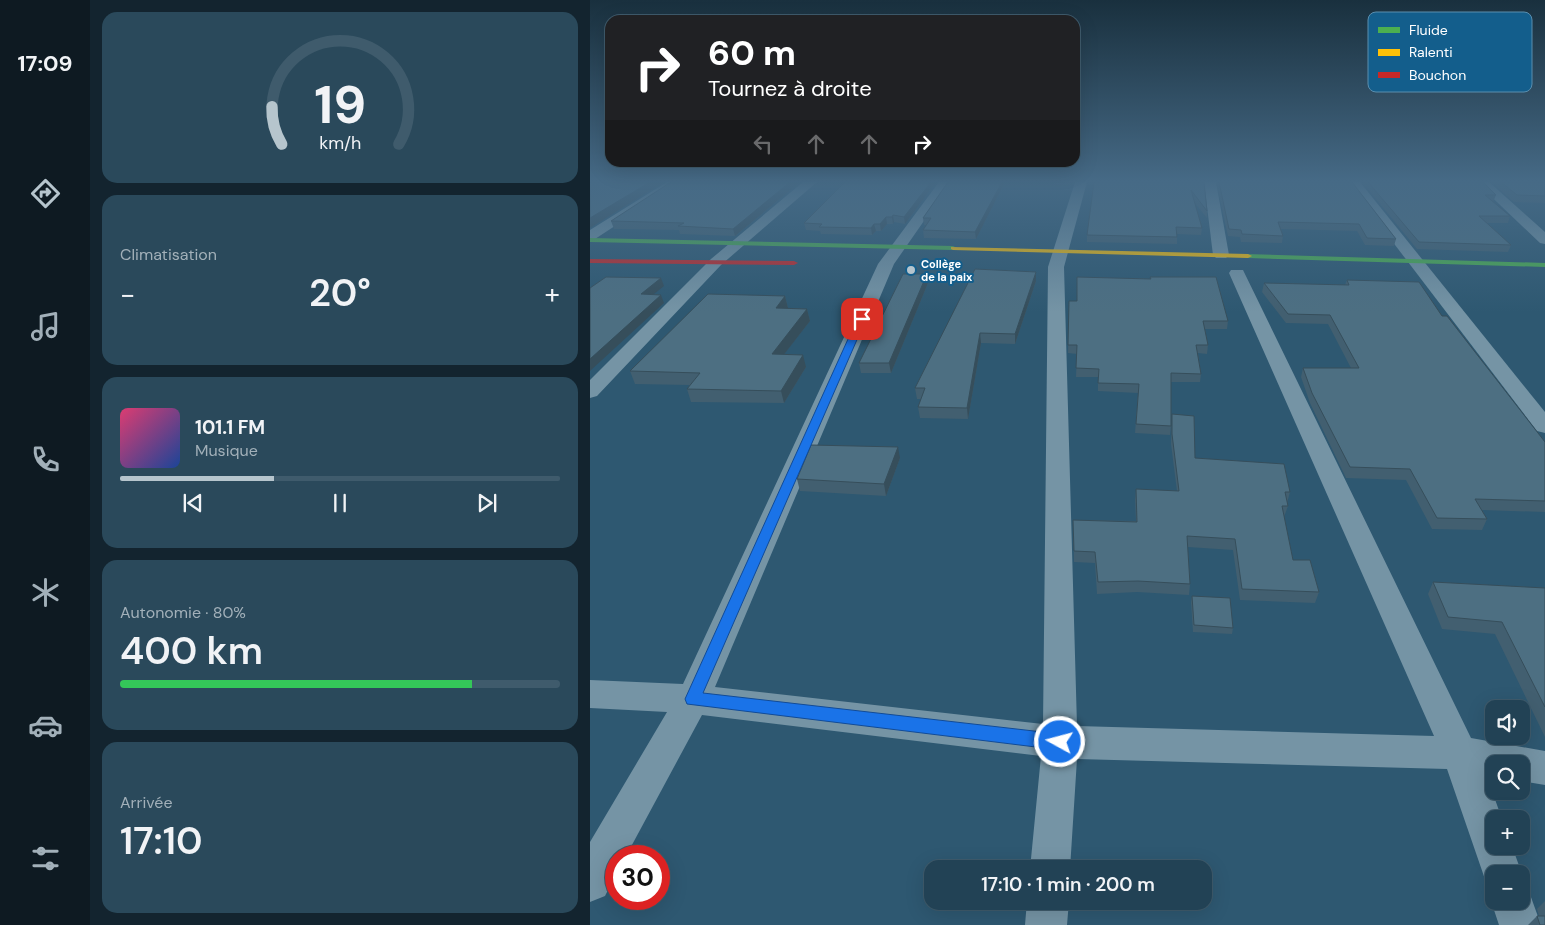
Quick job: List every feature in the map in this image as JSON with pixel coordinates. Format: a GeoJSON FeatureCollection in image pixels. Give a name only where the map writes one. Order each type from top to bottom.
{"type":"FeatureCollection","features":[{"type":"Feature","properties":{"kind":"main road"},"geometry":{"type":"LineString","coordinates":[[590,238],[739,243],[889,260],[1233,269],[1415,260],[1545,264]]}},
{"type":"Feature","properties":{"kind":"main road"},"geometry":{"type":"LineString","coordinates":[[590,261],[806,263]]}},
{"type":"Feature","properties":{"kind":"main road"},"geometry":{"type":"LineString","coordinates":[[1410,278],[1448,279]]}},
{"type":"Feature","properties":{"kind":"street"},"geometry":{"type":"LineString","coordinates":[[590,238],[610,225]]}},
{"type":"Feature","properties":{"kind":"street"},"geometry":{"type":"LineString","coordinates":[[590,392],[716,262],[760,225]]}},
{"type":"Feature","properties":{"kind":"street"},"geometry":{"type":"LineString","coordinates":[[590,881],[693,699],[889,260],[914,225]]}},
{"type":"Feature","properties":{"kind":"street"},"geometry":{"type":"LineString","coordinates":[[1051,860],[1060,742],[1057,263],[1068,225]]}},
{"type":"Feature","properties":{"kind":"street"},"geometry":{"type":"LineString","coordinates":[[1221,225],[1233,269],[1460,753],[1499,865]]}},
{"type":"Feature","properties":{"kind":"street"},"geometry":{"type":"LineString","coordinates":[[1387,225],[1545,426]]}},
{"type":"Feature","properties":{"kind":"street"},"geometry":{"type":"LineString","coordinates":[[1529,225],[1545,240]]}},
{"type":"Feature","properties":{"kind":"street"},"geometry":{"type":"LineString","coordinates":[[590,694],[693,699],[1060,742],[1460,753],[1545,768]]}},
{"type":"Feature","properties":{"kind":"street"},"geometry":{"type":"LineString","coordinates":[[1046,925],[1047,910]]}},
{"type":"Feature","properties":{"kind":"street"},"geometry":{"type":"LineString","coordinates":[[1515,910],[1520,925]]}},
{"type":"Feature","properties":{"kind":"building"},"geometry":{"type":"Polygon","coordinates":[[[680,225],[738,225],[733,229],[678,226],[680,225]]]}},
{"type":"Feature","properties":{"kind":"building"},"geometry":{"type":"Polygon","coordinates":[[[821,225],[873,225],[871,228],[819,227],[821,225]]]}},
{"type":"Feature","properties":{"kind":"building"},"geometry":{"type":"Polygon","coordinates":[[[926,225],[979,225],[975,232],[923,230],[926,225]]]}},
{"type":"Feature","properties":{"kind":"building"},"geometry":{"type":"Polygon","coordinates":[[[1088,225],[1201,225],[1202,228],[1176,227],[1177,237],[1087,235],[1088,225]]]}},
{"type":"Feature","properties":{"kind":"building"},"geometry":{"type":"Polygon","coordinates":[[[1228,225],[1279,225],[1283,236],[1242,234],[1241,230],[1229,229],[1228,225]]]}},
{"type":"Feature","properties":{"kind":"building"},"geometry":{"type":"Polygon","coordinates":[[[1360,225],[1385,225],[1396,239],[1367,238],[1360,225]]]}},
{"type":"Feature","properties":{"kind":"building"},"geometry":{"type":"Polygon","coordinates":[[[1405,225],[1489,225],[1511,245],[1419,242],[1405,225]]]}},
{"type":"Feature","properties":{"kind":"building"},"geometry":{"type":"Polygon","coordinates":[[[975,269],[1036,272],[1015,334],[980,333],[967,408],[918,407],[925,388],[915,388],[975,269]]]}},
{"type":"Feature","properties":{"kind":"building"},"geometry":{"type":"Polygon","coordinates":[[[903,274],[927,274],[889,363],[859,363],[903,274]]]}},
{"type":"Feature","properties":{"kind":"building"},"geometry":{"type":"Polygon","coordinates":[[[606,277],[661,278],[641,294],[661,295],[590,359],[590,288],[606,277]]]}},
{"type":"Feature","properties":{"kind":"building"},"geometry":{"type":"Polygon","coordinates":[[[1077,277],[1151,279],[1150,277],[1216,277],[1228,321],[1203,321],[1208,345],[1196,345],[1201,374],[1171,373],[1171,426],[1136,424],[1139,384],[1098,383],[1099,369],[1076,368],[1077,345],[1068,345],[1069,301],[1077,301],[1077,277]]]}},
{"type":"Feature","properties":{"kind":"building"},"geometry":{"type":"Polygon","coordinates":[[[1347,280],[1419,282],[1442,316],[1447,316],[1545,442],[1545,501],[1475,499],[1487,519],[1437,518],[1410,469],[1350,467],[1312,393],[1303,368],[1359,368],[1330,315],[1288,314],[1264,283],[1349,285],[1347,280]]]}},
{"type":"Feature","properties":{"kind":"building"},"geometry":{"type":"Polygon","coordinates":[[[708,294],[785,296],[776,308],[807,309],[772,354],[803,355],[781,391],[687,389],[700,373],[630,371],[708,294]]]}},
{"type":"Feature","properties":{"kind":"building"},"geometry":{"type":"Polygon","coordinates":[[[1172,414],[1194,416],[1195,458],[1284,464],[1290,492],[1285,492],[1288,506],[1282,506],[1293,560],[1310,560],[1319,592],[1242,589],[1235,539],[1187,536],[1190,584],[1138,581],[1098,582],[1095,552],[1074,551],[1073,520],[1137,522],[1136,489],[1179,491],[1172,434],[1172,414]]]}},
{"type":"Feature","properties":{"kind":"building"},"geometry":{"type":"Polygon","coordinates":[[[811,445],[898,447],[884,484],[797,479],[811,445]]]}},
{"type":"Feature","properties":{"kind":"building"},"geometry":{"type":"Polygon","coordinates":[[[1433,582],[1545,588],[1545,707],[1502,622],[1448,617],[1433,582]]]}},
{"type":"Feature","properties":{"kind":"building"},"geometry":{"type":"Polygon","coordinates":[[[1192,596],[1230,598],[1233,628],[1194,625],[1192,596]]]}},
{"type":"Feature","properties":{"kind":"building"},"geometry":{"type":"Polygon","coordinates":[[[1537,916],[1545,916],[1545,925],[1540,925],[1537,916]]]}},
{"type":"Feature","properties":{"kind":"traffic: fast"},"geometry":{"type":"LineString","coordinates":[[590,240],[953,248]]}},
{"type":"Feature","properties":{"kind":"traffic: fast"},"geometry":{"type":"LineString","coordinates":[[1248,256],[1545,265]]}},
{"type":"Feature","properties":{"kind":"traffic: slow"},"geometry":{"type":"LineString","coordinates":[[953,248],[1248,256]]}},
{"type":"Feature","properties":{"kind":"traffic: jam"},"geometry":{"type":"LineString","coordinates":[[590,261],[794,263]]}},
{"type":"Feature","properties":{"kind":"place","name":"Collège de la paix"},"geometry":{"type":"Point","coordinates":[911,270]}},
{"type":"Feature","properties":{"kind":"route"},"geometry":{"type":"LineString","coordinates":[[862,319],[693,699],[1060,742]]}}]}
